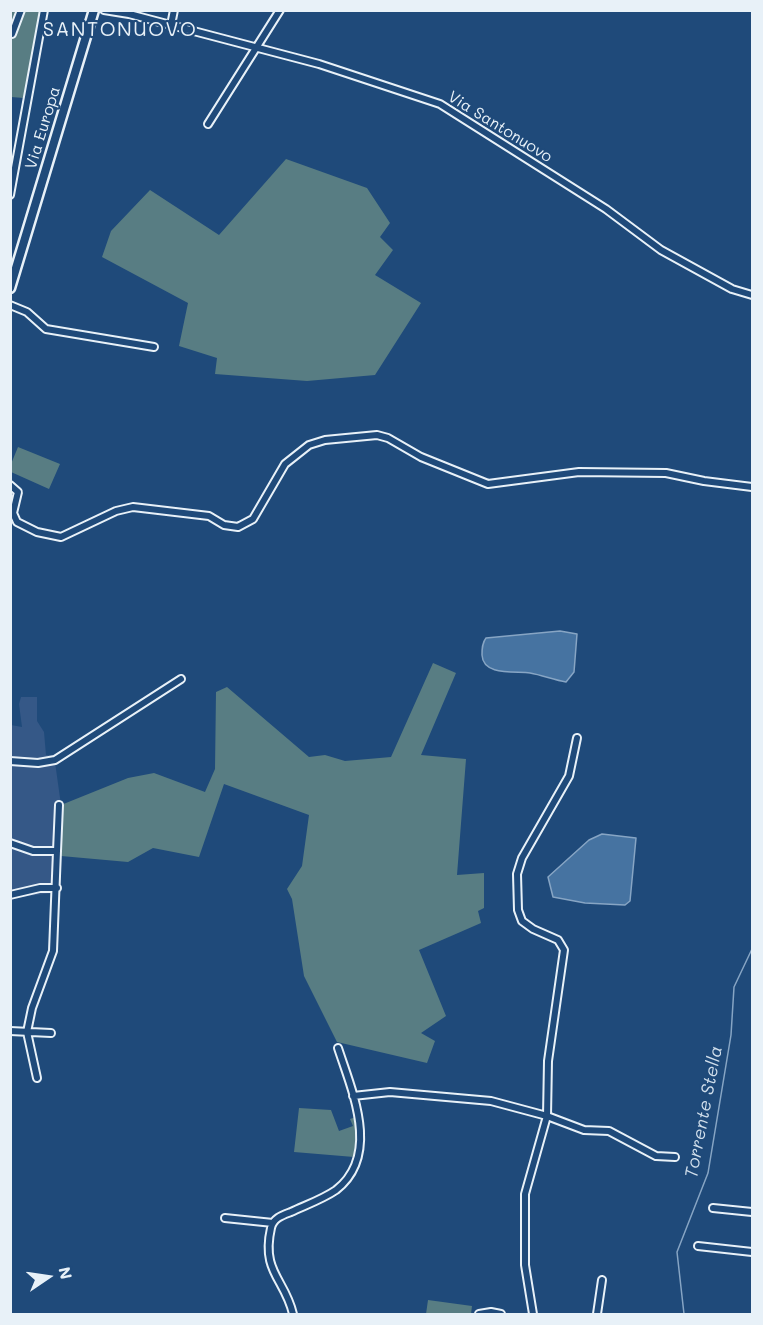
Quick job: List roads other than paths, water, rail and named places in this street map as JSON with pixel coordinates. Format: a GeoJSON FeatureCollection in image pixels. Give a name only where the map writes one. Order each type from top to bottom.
{"type":"FeatureCollection","features":[{"type":"Feature","properties":{"kind":"main road","name":"Via Europa"},"geometry":{"type":"LineString","coordinates":[[10,288],[94,10]]}},
{"type":"Feature","properties":{"kind":"street"},"geometry":{"type":"LineString","coordinates":[[12,34],[21,10]]}},
{"type":"Feature","properties":{"kind":"street"},"geometry":{"type":"LineString","coordinates":[[10,195],[44,10]]}},
{"type":"Feature","properties":{"kind":"street","name":"Via Santonuovo"},"geometry":{"type":"LineString","coordinates":[[104,10],[171,25],[368,79],[440,104],[606,209],[661,250],[732,289],[753,295]]}},
{"type":"Feature","properties":{"kind":"street"},"geometry":{"type":"LineString","coordinates":[[171,25],[174,10]]}},
{"type":"Feature","properties":{"kind":"street"},"geometry":{"type":"LineString","coordinates":[[208,124],[280,10]]}},
{"type":"Feature","properties":{"kind":"street"},"geometry":{"type":"LineString","coordinates":[[10,305],[27,312],[46,329],[154,347]]}},
{"type":"Feature","properties":{"kind":"street"},"geometry":{"type":"LineString","coordinates":[[10,485],[18,492],[13,513],[17,522],[37,532],[61,537],[116,511],[133,507],[209,516],[224,525],[238,527],[253,519],[280,470],[292,458],[315,443],[364,436],[383,436],[421,457],[488,484],[562,473],[612,472],[666,473],[704,481],[753,487]]}},
{"type":"Feature","properties":{"kind":"street"},"geometry":{"type":"LineString","coordinates":[[10,761],[38,763],[55,760],[181,679]]}},
{"type":"Feature","properties":{"kind":"street"},"geometry":{"type":"LineString","coordinates":[[532,1314],[525,1265],[525,1194],[547,1116],[548,1061],[564,950],[558,940],[533,929],[522,921],[519,910],[517,874],[522,858],[569,776],[578,738]]}},
{"type":"Feature","properties":{"kind":"street"},"geometry":{"type":"LineString","coordinates":[[37,1078],[27,1032],[32,1008],[53,951],[59,805]]}},
{"type":"Feature","properties":{"kind":"street"},"geometry":{"type":"LineString","coordinates":[[10,843],[33,851],[57,851]]}},
{"type":"Feature","properties":{"kind":"street"},"geometry":{"type":"LineString","coordinates":[[10,895],[40,888],[57,888]]}},
{"type":"Feature","properties":{"kind":"street"},"geometry":{"type":"LineString","coordinates":[[10,1031],[51,1033]]}},
{"type":"Feature","properties":{"kind":"street"},"geometry":{"type":"LineString","coordinates":[[225,1218],[273,1223],[332,1192],[350,1175],[358,1152],[361,1133],[353,1096],[338,1048]]}},
{"type":"Feature","properties":{"kind":"street"},"geometry":{"type":"LineString","coordinates":[[353,1096],[390,1092],[491,1101],[547,1116],[585,1130],[609,1131],[656,1156],[675,1157]]}},
{"type":"Feature","properties":{"kind":"street"},"geometry":{"type":"LineString","coordinates":[[714,1208],[753,1212]]}},
{"type":"Feature","properties":{"kind":"street"},"geometry":{"type":"LineString","coordinates":[[273,1223],[269,1263],[289,1301],[293,1314]]}},
{"type":"Feature","properties":{"kind":"street"},"geometry":{"type":"LineString","coordinates":[[698,1246],[753,1252]]}},
{"type":"Feature","properties":{"kind":"street"},"geometry":{"type":"LineString","coordinates":[[597,1314],[602,1280]]}},
{"type":"Feature","properties":{"kind":"street"},"geometry":{"type":"LineString","coordinates":[[479,1314],[491,1312],[501,1314]]}},
{"type":"Feature","properties":{"kind":"waterway","name":"Torrente Stella"},"geometry":{"type":"LineString","coordinates":[[684,1314],[677,1252],[708,1173],[731,1035],[734,987],[752,949]]}},
{"type":"Feature","properties":{"kind":"district","name":"SANTONUOVO"},"geometry":{"type":"Point","coordinates":[120,30]}}]}
